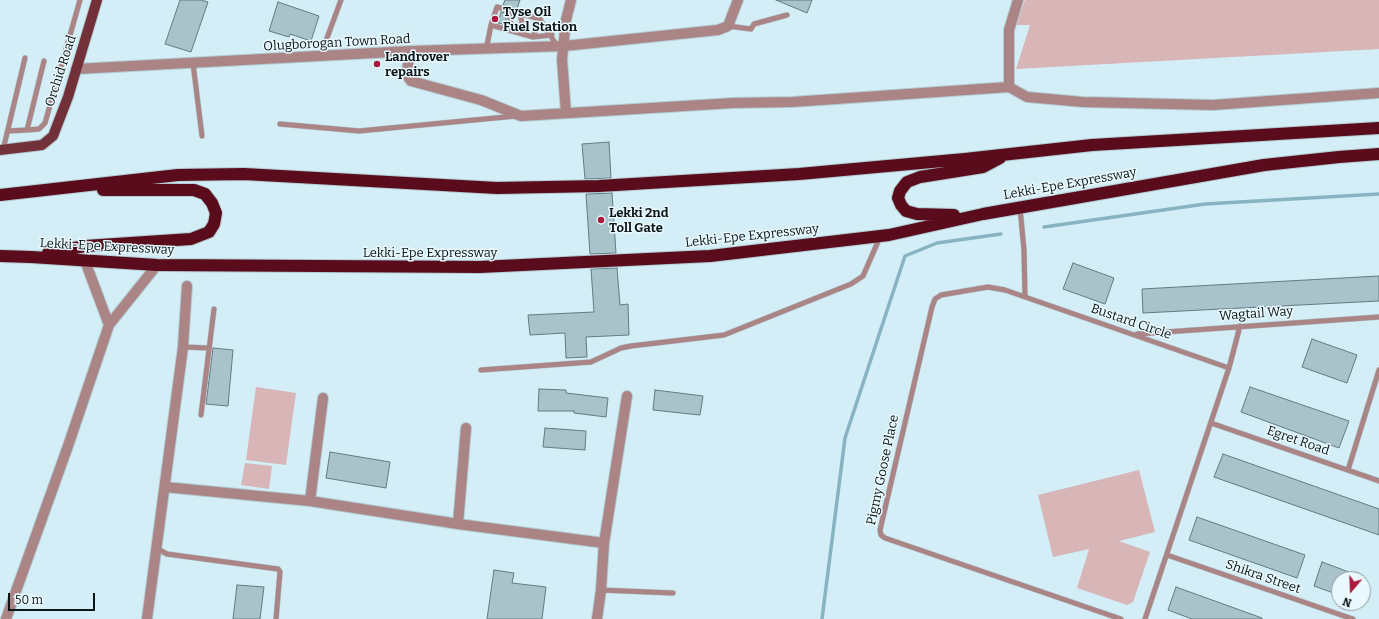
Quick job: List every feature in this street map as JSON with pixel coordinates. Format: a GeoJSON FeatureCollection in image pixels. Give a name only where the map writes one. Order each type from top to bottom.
{"type":"FeatureCollection","features":[{"type":"Feature","properties":{"kind":"highway"},"geometry":{"type":"LineString","coordinates":[[0,195],[178,175],[229,174],[497,188],[599,186],[800,174],[1092,145],[1379,128]]}},
{"type":"Feature","properties":{"kind":"highway"},"geometry":{"type":"LineString","coordinates":[[983,214],[916,214],[906,210],[901,205],[898,198],[900,191],[907,182],[920,177],[983,167],[1005,154]]}},
{"type":"Feature","properties":{"kind":"highway","name":"Lekki-Epe Expressway"},"geometry":{"type":"LineString","coordinates":[[0,256],[31,256],[157,265],[480,267],[710,256],[881,236],[983,214],[1264,165],[1339,156],[1379,154]]}},
{"type":"Feature","properties":{"kind":"highway"},"geometry":{"type":"LineString","coordinates":[[31,256],[85,246],[191,239],[209,232],[214,224],[216,213],[212,202],[205,194],[194,190],[52,190]]}},
{"type":"Feature","properties":{"kind":"main road","name":"Orchid Road"},"geometry":{"type":"LineString","coordinates":[[1,150],[42,145],[53,136],[76,69],[97,0]]}},
{"type":"Feature","properties":{"kind":"street"},"geometry":{"type":"LineString","coordinates":[[566,113],[560,46],[571,0]]}},
{"type":"Feature","properties":{"kind":"street"},"geometry":{"type":"LineString","coordinates":[[723,28],[738,0]]}},
{"type":"Feature","properties":{"kind":"street"},"geometry":{"type":"LineString","coordinates":[[1009,87],[1010,30],[1018,0]]}},
{"type":"Feature","properties":{"kind":"street","name":"Olugborogan Town Road"},"geometry":{"type":"LineString","coordinates":[[76,69],[560,46],[723,28]]}},
{"type":"Feature","properties":{"kind":"street"},"geometry":{"type":"LineString","coordinates":[[411,52],[406,74],[411,81],[481,100],[521,116],[734,103],[792,102],[1009,87],[1027,98],[1083,102],[1213,105],[1379,93]]}},
{"type":"Feature","properties":{"kind":"street"},"geometry":{"type":"LineString","coordinates":[[85,261],[109,325]]}},
{"type":"Feature","properties":{"kind":"street"},"geometry":{"type":"LineString","coordinates":[[6,619],[63,462],[109,325],[157,265]]}},
{"type":"Feature","properties":{"kind":"street"},"geometry":{"type":"LineString","coordinates":[[147,619],[183,347],[187,286]]}},
{"type":"Feature","properties":{"kind":"street"},"geometry":{"type":"LineString","coordinates":[[597,619],[601,590],[604,543],[627,396]]}},
{"type":"Feature","properties":{"kind":"street"},"geometry":{"type":"LineString","coordinates":[[310,501],[323,398]]}},
{"type":"Feature","properties":{"kind":"street"},"geometry":{"type":"LineString","coordinates":[[458,524],[466,428]]}},
{"type":"Feature","properties":{"kind":"street"},"geometry":{"type":"LineString","coordinates":[[165,487],[310,501],[458,524],[604,543]]}},
{"type":"Feature","properties":{"kind":"lane"},"geometry":{"type":"LineString","coordinates":[[8,131],[38,129],[45,122],[80,0]]}},
{"type":"Feature","properties":{"kind":"lane"},"geometry":{"type":"LineString","coordinates":[[319,58],[341,0]]}},
{"type":"Feature","properties":{"kind":"lane"},"geometry":{"type":"LineString","coordinates":[[486,50],[497,7],[540,19],[560,46]]}},
{"type":"Feature","properties":{"kind":"lane"},"geometry":{"type":"LineString","coordinates":[[509,11],[512,31]]}},
{"type":"Feature","properties":{"kind":"lane"},"geometry":{"type":"LineString","coordinates":[[520,14],[525,35]]}},
{"type":"Feature","properties":{"kind":"lane"},"geometry":{"type":"LineString","coordinates":[[723,28],[751,29],[754,24],[787,15]]}},
{"type":"Feature","properties":{"kind":"lane"},"geometry":{"type":"LineString","coordinates":[[533,37],[540,19]]}},
{"type":"Feature","properties":{"kind":"lane"},"geometry":{"type":"LineString","coordinates":[[491,26],[533,37],[552,35]]}},
{"type":"Feature","properties":{"kind":"lane"},"geometry":{"type":"LineString","coordinates":[[1,150],[8,131],[25,58]]}},
{"type":"Feature","properties":{"kind":"lane"},"geometry":{"type":"LineString","coordinates":[[27,130],[44,61]]}},
{"type":"Feature","properties":{"kind":"lane"},"geometry":{"type":"LineString","coordinates":[[193,63],[202,136]]}},
{"type":"Feature","properties":{"kind":"lane"},"geometry":{"type":"LineString","coordinates":[[280,124],[358,131],[521,116]]}},
{"type":"Feature","properties":{"kind":"lane"},"geometry":{"type":"LineString","coordinates":[[1020,208],[1024,250],[1025,296]]}},
{"type":"Feature","properties":{"kind":"lane"},"geometry":{"type":"LineString","coordinates":[[481,370],[591,362],[621,348],[724,335],[851,284],[863,276],[881,236]]}},
{"type":"Feature","properties":{"kind":"lane","name":"Pigmy Goose Place"},"geometry":{"type":"LineString","coordinates":[[1025,296],[988,287],[941,295],[935,299],[882,522],[881,535],[884,538],[1121,619]]}},
{"type":"Feature","properties":{"kind":"lane","name":"Bustard Circle"},"geometry":{"type":"LineString","coordinates":[[1025,296],[1229,368]]}},
{"type":"Feature","properties":{"kind":"lane"},"geometry":{"type":"LineString","coordinates":[[201,415],[214,309]]}},
{"type":"Feature","properties":{"kind":"lane","name":"Wagtail Way"},"geometry":{"type":"LineString","coordinates":[[1134,334],[1379,317]]}},
{"type":"Feature","properties":{"kind":"lane"},"geometry":{"type":"LineString","coordinates":[[1145,619],[1229,368],[1240,326]]}},
{"type":"Feature","properties":{"kind":"lane"},"geometry":{"type":"LineString","coordinates":[[183,347],[209,348]]}},
{"type":"Feature","properties":{"kind":"lane"},"geometry":{"type":"LineString","coordinates":[[1348,470],[1379,370]]}},
{"type":"Feature","properties":{"kind":"lane","name":"Egret Road"},"geometry":{"type":"LineString","coordinates":[[1211,423],[1379,481]]}},
{"type":"Feature","properties":{"kind":"lane"},"geometry":{"type":"LineString","coordinates":[[156,548],[167,554],[278,569],[280,572],[276,619]]}},
{"type":"Feature","properties":{"kind":"lane","name":"Shikra Street"},"geometry":{"type":"LineString","coordinates":[[1167,555],[1353,619]]}},
{"type":"Feature","properties":{"kind":"lane"},"geometry":{"type":"LineString","coordinates":[[601,590],[673,593]]}},
{"type":"Feature","properties":{"kind":"shaded area"},"geometry":{"type":"Polygon","coordinates":[[[1025,0],[1379,0],[1379,49],[1016,69],[1030,25],[1015,25],[1025,0]]]}},
{"type":"Feature","properties":{"kind":"shaded area"},"geometry":{"type":"Polygon","coordinates":[[[256,387],[296,393],[286,465],[246,460],[256,387]]]}},
{"type":"Feature","properties":{"kind":"shaded area"},"geometry":{"type":"Polygon","coordinates":[[[245,463],[272,466],[269,489],[241,485],[245,463]]]}},
{"type":"Feature","properties":{"kind":"shaded area"},"geometry":{"type":"Polygon","coordinates":[[[1139,470],[1155,532],[1119,541],[1150,552],[1133,602],[1127,605],[1077,588],[1089,549],[1053,557],[1038,495],[1139,470]]]}},
{"type":"Feature","properties":{"kind":"building"},"geometry":{"type":"Polygon","coordinates":[[[180,0],[201,0],[208,2],[191,52],[165,44],[180,0]]]}},
{"type":"Feature","properties":{"kind":"building"},"geometry":{"type":"Polygon","coordinates":[[[505,0],[520,0],[517,9],[503,5],[505,0]]]}},
{"type":"Feature","properties":{"kind":"building"},"geometry":{"type":"Polygon","coordinates":[[[776,0],[812,0],[807,13],[776,0]]]}},
{"type":"Feature","properties":{"kind":"building"},"geometry":{"type":"Polygon","coordinates":[[[278,2],[319,16],[311,41],[290,34],[289,37],[269,31],[278,2]]]}},
{"type":"Feature","properties":{"kind":"building"},"geometry":{"type":"Polygon","coordinates":[[[501,12],[505,13],[507,25],[498,23],[501,12]]]}},
{"type":"Feature","properties":{"kind":"building"},"geometry":{"type":"Polygon","coordinates":[[[609,142],[611,178],[585,179],[582,144],[609,142]]]}},
{"type":"Feature","properties":{"kind":"building"},"geometry":{"type":"Polygon","coordinates":[[[612,193],[616,253],[590,254],[586,194],[612,193]]]}},
{"type":"Feature","properties":{"kind":"building"},"geometry":{"type":"Polygon","coordinates":[[[1073,263],[1114,278],[1105,304],[1063,289],[1073,263]]]}},
{"type":"Feature","properties":{"kind":"building"},"geometry":{"type":"Polygon","coordinates":[[[617,268],[620,305],[628,304],[629,335],[586,337],[587,357],[566,358],[565,333],[530,335],[528,315],[594,312],[591,269],[617,268]]]}},
{"type":"Feature","properties":{"kind":"building"},"geometry":{"type":"Polygon","coordinates":[[[1379,276],[1379,301],[1143,313],[1142,289],[1379,276]]]}},
{"type":"Feature","properties":{"kind":"building"},"geometry":{"type":"Polygon","coordinates":[[[1312,339],[1357,355],[1347,383],[1302,367],[1312,339]]]}},
{"type":"Feature","properties":{"kind":"building"},"geometry":{"type":"Polygon","coordinates":[[[213,348],[233,350],[228,406],[206,404],[213,348]]]}},
{"type":"Feature","properties":{"kind":"building"},"geometry":{"type":"Polygon","coordinates":[[[1250,387],[1349,421],[1339,448],[1241,412],[1250,387]]]}},
{"type":"Feature","properties":{"kind":"building"},"geometry":{"type":"Polygon","coordinates":[[[539,389],[566,390],[566,393],[608,398],[606,417],[574,413],[574,411],[538,411],[539,389]]]}},
{"type":"Feature","properties":{"kind":"building"},"geometry":{"type":"Polygon","coordinates":[[[655,390],[703,396],[700,415],[653,410],[655,390]]]}},
{"type":"Feature","properties":{"kind":"building"},"geometry":{"type":"Polygon","coordinates":[[[545,428],[586,431],[585,450],[543,447],[545,428]]]}},
{"type":"Feature","properties":{"kind":"building"},"geometry":{"type":"Polygon","coordinates":[[[330,452],[390,462],[386,488],[326,478],[330,452]]]}},
{"type":"Feature","properties":{"kind":"building"},"geometry":{"type":"Polygon","coordinates":[[[1223,454],[1379,509],[1379,535],[1214,477],[1223,454]]]}},
{"type":"Feature","properties":{"kind":"building"},"geometry":{"type":"Polygon","coordinates":[[[1197,517],[1305,555],[1297,578],[1189,540],[1197,517]]]}},
{"type":"Feature","properties":{"kind":"building"},"geometry":{"type":"Polygon","coordinates":[[[1322,562],[1346,571],[1331,571],[1331,592],[1314,586],[1322,562]]]}},
{"type":"Feature","properties":{"kind":"building"},"geometry":{"type":"Polygon","coordinates":[[[494,570],[514,573],[512,583],[546,587],[542,619],[487,619],[494,570]]]}},
{"type":"Feature","properties":{"kind":"building"},"geometry":{"type":"Polygon","coordinates":[[[237,585],[264,587],[260,619],[233,619],[237,585]]]}},
{"type":"Feature","properties":{"kind":"building"},"geometry":{"type":"Polygon","coordinates":[[[1176,587],[1262,619],[1192,619],[1168,610],[1176,587]]]}},
{"type":"Feature","properties":{"kind":"waterway"},"geometry":{"type":"LineString","coordinates":[[1044,227],[1205,204],[1379,194]]}},
{"type":"Feature","properties":{"kind":"waterway"},"geometry":{"type":"LineString","coordinates":[[822,619],[845,438],[905,256],[937,243],[1001,234]]}},
{"type":"Feature","properties":{"kind":"place","name":"Tyse Oil Fuel Station"},"geometry":{"type":"Point","coordinates":[495,19]}},
{"type":"Feature","properties":{"kind":"place","name":"Landrover repairs"},"geometry":{"type":"Point","coordinates":[377,64]}},
{"type":"Feature","properties":{"kind":"place","name":"Lekki 2nd Toll Gate"},"geometry":{"type":"Point","coordinates":[601,220]}}]}
